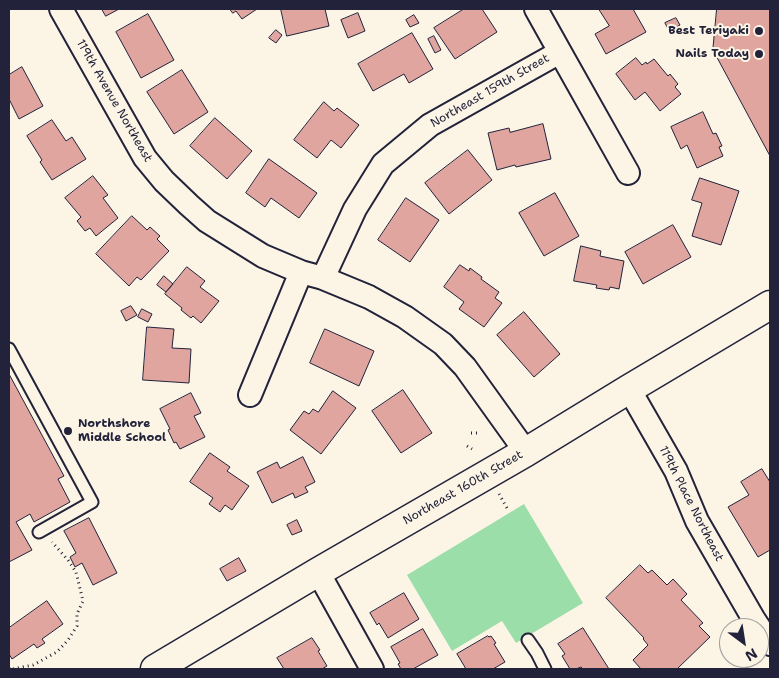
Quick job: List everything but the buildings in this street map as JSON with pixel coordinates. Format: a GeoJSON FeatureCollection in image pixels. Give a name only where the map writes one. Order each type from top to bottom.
{"type":"FeatureCollection","features":[{"type":"Feature","properties":{"kind":"main road","name":"Northeast 160th Street"},"geometry":{"type":"LineString","coordinates":[[155,669],[526,452],[770,305]]}},
{"type":"Feature","properties":{"kind":"street","name":"119th Avenue Northeast"},"geometry":{"type":"LineString","coordinates":[[61,9],[145,158],[164,181],[188,205],[207,221],[264,256],[369,297],[405,317],[443,344],[465,367],[526,452]]}},
{"type":"Feature","properties":{"kind":"street"},"geometry":{"type":"LineString","coordinates":[[536,9],[628,173]]}},
{"type":"Feature","properties":{"kind":"street","name":"Northeast 159th Street"},"geometry":{"type":"LineString","coordinates":[[323,278],[355,209],[383,164],[430,124],[560,52]]}},
{"type":"Feature","properties":{"kind":"street"},"geometry":{"type":"LineString","coordinates":[[250,395],[301,272]]}},
{"type":"Feature","properties":{"kind":"street","name":"119th Place Northeast"},"geometry":{"type":"LineString","coordinates":[[629,389],[676,471],[697,521],[770,644]]}},
{"type":"Feature","properties":{"kind":"street"},"geometry":{"type":"LineString","coordinates":[[318,572],[372,669]]}},
{"type":"Feature","properties":{"kind":"lane"},"geometry":{"type":"LineString","coordinates":[[9,349],[92,502],[39,532]]}},
{"type":"Feature","properties":{"kind":"lane"},"geometry":{"type":"LineString","coordinates":[[528,640],[545,669]]}},
{"type":"Feature","properties":{"kind":"path"},"geometry":{"type":"LineString","coordinates":[[471,433],[478,433]]}},
{"type":"Feature","properties":{"kind":"path"},"geometry":{"type":"LineString","coordinates":[[467,446],[472,448]]}},
{"type":"Feature","properties":{"kind":"path"},"geometry":{"type":"LineString","coordinates":[[499,494],[507,508]]}},
{"type":"Feature","properties":{"kind":"path"},"geometry":{"type":"LineString","coordinates":[[11,669],[33,665],[57,652],[68,640],[76,626],[77,614],[82,601],[76,572],[56,545],[39,532]]}},
{"type":"Feature","properties":{"kind":"green space"},"geometry":{"type":"Polygon","coordinates":[[[524,504],[583,603],[516,643],[502,621],[452,651],[407,575],[524,504]]]}},
{"type":"Feature","properties":{"kind":"place","name":"Best Teriyaki"},"geometry":{"type":"Point","coordinates":[759,31]}},
{"type":"Feature","properties":{"kind":"place","name":"Nails Today"},"geometry":{"type":"Point","coordinates":[759,54]}},
{"type":"Feature","properties":{"kind":"place","name":"Northshore Middle School"},"geometry":{"type":"Point","coordinates":[68,431]}}]}
